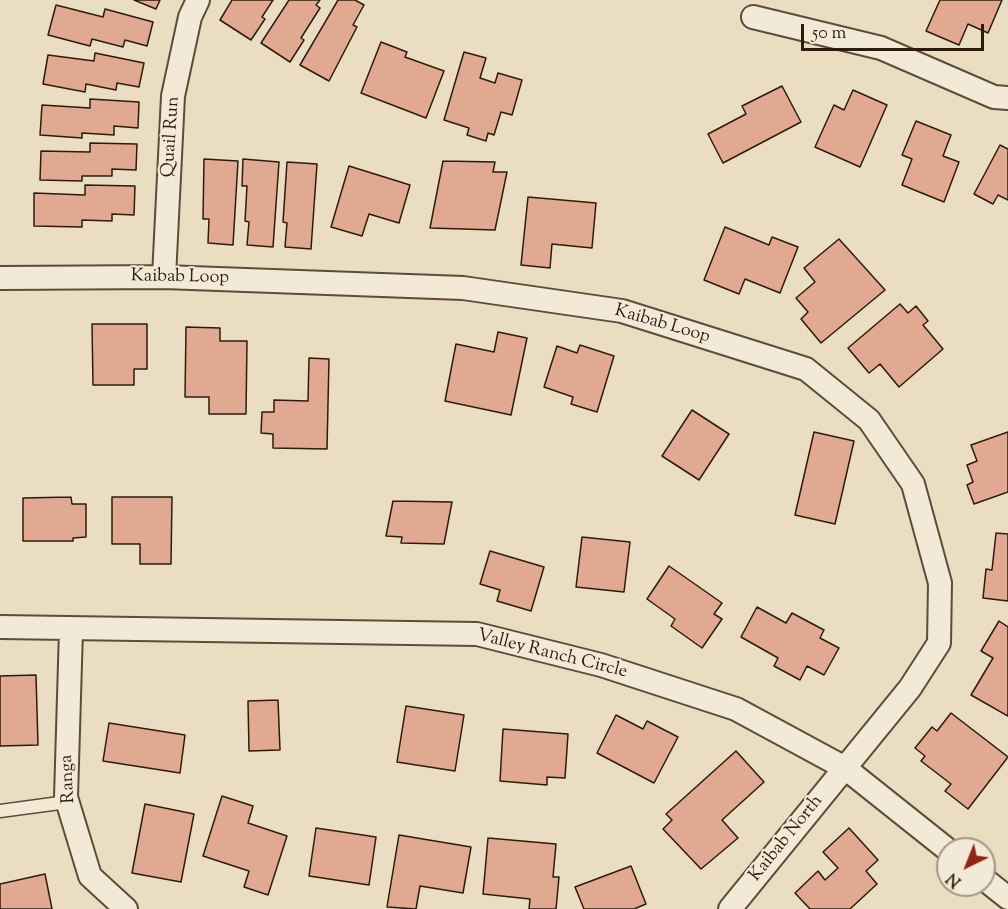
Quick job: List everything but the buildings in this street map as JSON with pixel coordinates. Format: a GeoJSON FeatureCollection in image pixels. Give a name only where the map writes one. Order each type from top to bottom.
{"type":"FeatureCollection","features":[{"type":"Feature","properties":{"kind":"street","name":"Quail Run"},"geometry":{"type":"LineString","coordinates":[[164,277],[173,96],[190,16],[198,0]]}},
{"type":"Feature","properties":{"kind":"street"},"geometry":{"type":"LineString","coordinates":[[753,17],[881,48],[994,98],[1008,99]]}},
{"type":"Feature","properties":{"kind":"street","name":"Kaibab Loop"},"geometry":{"type":"LineString","coordinates":[[0,278],[164,277],[464,288],[622,311],[806,369],[869,420],[913,483],[940,583],[939,643],[910,688],[845,768]]}},
{"type":"Feature","properties":{"kind":"street","name":"Valley Ranch Circle"},"geometry":{"type":"LineString","coordinates":[[0,627],[71,630],[477,634],[601,665],[736,709],[845,768],[936,840]]}},
{"type":"Feature","properties":{"kind":"street","name":"Ranga"},"geometry":{"type":"LineString","coordinates":[[71,630],[68,802],[90,876],[126,909]]}},
{"type":"Feature","properties":{"kind":"street","name":"Kaibab North"},"geometry":{"type":"LineString","coordinates":[[730,909],[845,768]]}},
{"type":"Feature","properties":{"kind":"street"},"geometry":{"type":"LineString","coordinates":[[996,888],[1008,898]]}},
{"type":"Feature","properties":{"kind":"lane"},"geometry":{"type":"LineString","coordinates":[[0,811],[68,802]]}}]}
